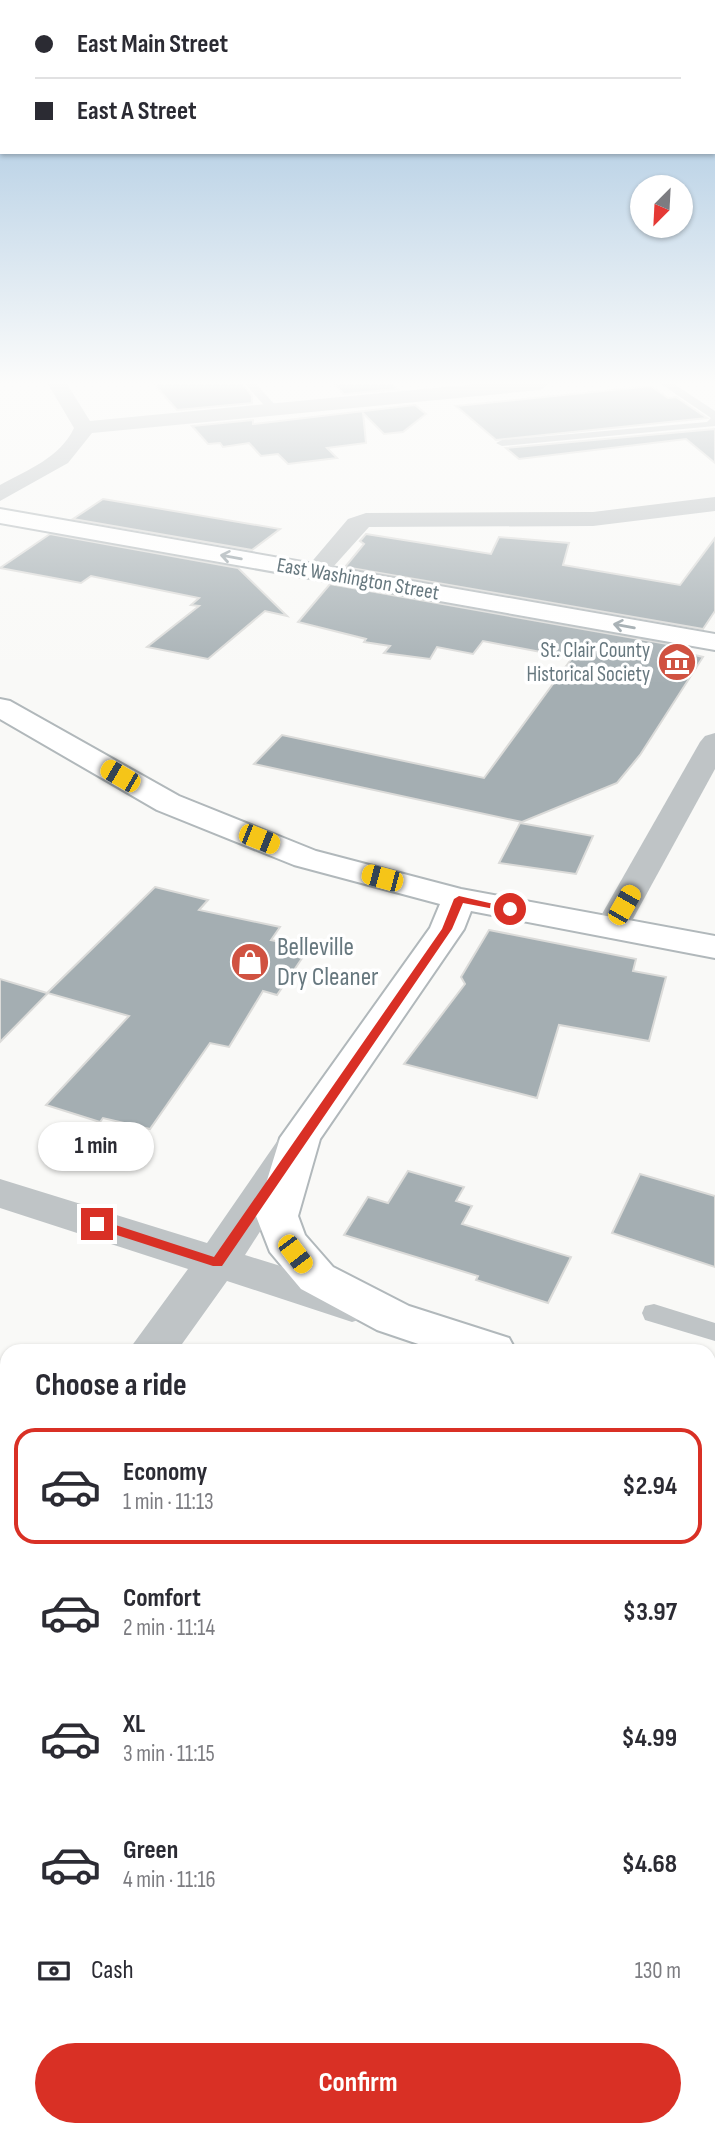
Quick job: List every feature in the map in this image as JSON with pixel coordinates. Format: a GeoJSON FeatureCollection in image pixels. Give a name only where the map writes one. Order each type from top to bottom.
{"type":"FeatureCollection","features":[{"type":"Feature","properties":{"kind":"main road","name":"East Washington Street"},"geometry":{"type":"LineString","coordinates":[[0,516],[715,642]]}},
{"type":"Feature","properties":{"kind":"main road"},"geometry":{"type":"LineString","coordinates":[[0,707],[168,803],[305,858],[459,899],[715,947]]}},
{"type":"Feature","properties":{"kind":"main road"},"geometry":{"type":"LineString","coordinates":[[459,899],[447,929],[300,1138],[277,1216],[285,1241],[317,1278],[393,1318],[473,1344]]}},
{"type":"Feature","properties":{"kind":"street"},"geometry":{"type":"LineString","coordinates":[[0,494],[17,484]]}},
{"type":"Feature","properties":{"kind":"street"},"geometry":{"type":"LineString","coordinates":[[315,572],[356,524],[366,520],[593,519],[715,504]]}},
{"type":"Feature","properties":{"kind":"street"},"geometry":{"type":"LineString","coordinates":[[611,928],[715,743]]}},
{"type":"Feature","properties":{"kind":"street"},"geometry":{"type":"LineString","coordinates":[[156,1344],[217,1262],[300,1138]]}},
{"type":"Feature","properties":{"kind":"street"},"geometry":{"type":"LineString","coordinates":[[0,1193],[393,1318]]}},
{"type":"Feature","properties":{"kind":"lane"},"geometry":{"type":"LineString","coordinates":[[654,1312],[715,1332]]}},
{"type":"Feature","properties":{"kind":"building"},"geometry":{"type":"Polygon","coordinates":[[[103,499],[280,529],[252,550],[73,519],[103,499]]]}},
{"type":"Feature","properties":{"kind":"building"},"geometry":{"type":"Polygon","coordinates":[[[50,534],[238,568],[287,616],[265,611],[208,659],[147,647],[199,606],[191,605],[199,598],[91,576],[81,583],[0,568],[50,534]]]}},
{"type":"Feature","properties":{"kind":"building"},"geometry":{"type":"Polygon","coordinates":[[[366,534],[491,554],[499,537],[569,543],[563,565],[680,585],[715,538],[715,611],[703,629],[345,567],[364,544],[360,541],[366,534]]]}},
{"type":"Feature","properties":{"kind":"building"},"geometry":{"type":"Polygon","coordinates":[[[330,584],[690,648],[686,653],[703,657],[640,755],[617,783],[522,822],[254,764],[282,735],[484,778],[572,658],[483,641],[473,654],[437,647],[430,659],[384,653],[390,646],[364,642],[366,639],[298,622],[330,584]]]}},
{"type":"Feature","properties":{"kind":"building"},"geometry":{"type":"Polygon","coordinates":[[[520,823],[593,836],[576,874],[499,863],[520,823]]]}},
{"type":"Feature","properties":{"kind":"building"},"geometry":{"type":"Polygon","coordinates":[[[155,887],[208,900],[199,910],[280,927],[271,940],[309,948],[277,995],[263,991],[229,1047],[210,1043],[150,1129],[103,1118],[100,1122],[46,1105],[129,1016],[48,993],[0,1042],[0,979],[47,993],[155,887]]]}},
{"type":"Feature","properties":{"kind":"building"},"geometry":{"type":"Polygon","coordinates":[[[489,930],[636,959],[633,971],[666,977],[649,1041],[559,1025],[537,1098],[404,1064],[465,984],[461,977],[489,930]]]}},
{"type":"Feature","properties":{"kind":"building"},"geometry":{"type":"Polygon","coordinates":[[[408,1171],[464,1187],[456,1201],[472,1206],[462,1224],[571,1257],[548,1303],[476,1280],[478,1276],[344,1235],[368,1197],[388,1203],[408,1171]]]}},
{"type":"Feature","properties":{"kind":"building"},"geometry":{"type":"Polygon","coordinates":[[[640,1174],[715,1196],[715,1267],[612,1233],[640,1174]]]}},
{"type":"Feature","properties":{"kind":"place","name":"St. Clair County Historical Society"},"geometry":{"type":"Point","coordinates":[677,662]}},
{"type":"Feature","properties":{"kind":"place","name":"Belleville Dry Cleaner"},"geometry":{"type":"Point","coordinates":[250,962]}},
{"type":"Feature","properties":{"kind":"route"},"geometry":{"type":"LineString","coordinates":[[97,1224],[217,1262],[300,1138],[447,929],[459,899],[510,909]]}}]}
